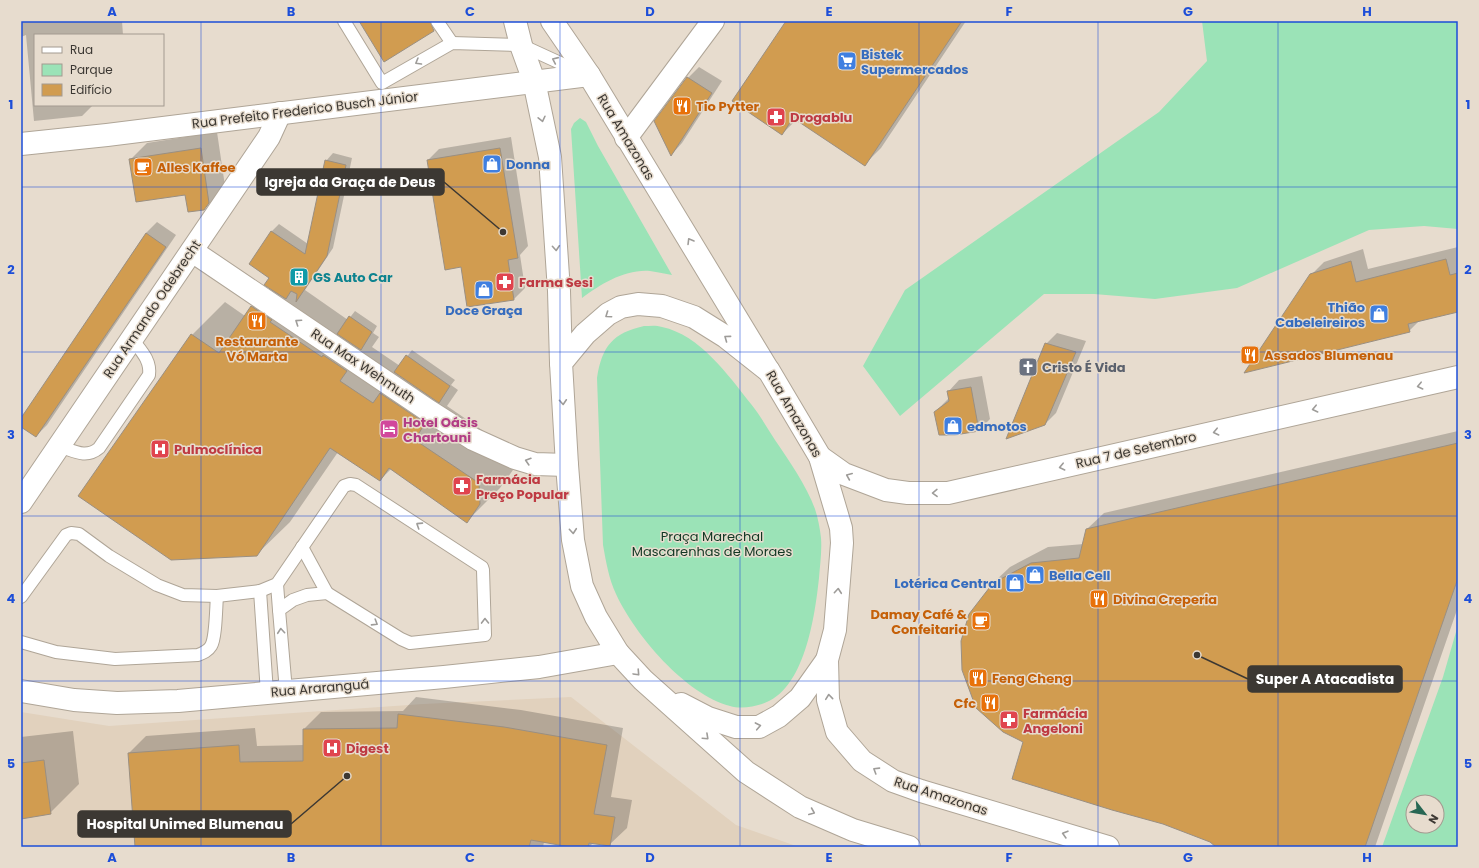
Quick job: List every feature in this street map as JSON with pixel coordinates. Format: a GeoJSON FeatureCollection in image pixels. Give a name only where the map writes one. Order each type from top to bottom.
{"type":"FeatureCollection","features":[{"type":"Feature","properties":{"kind":"main road"},"geometry":{"type":"LineString","coordinates":[[515,21],[521,45],[534,81],[550,157],[559,291],[566,465],[573,540],[582,586],[596,618],[618,653],[643,680],[746,772],[800,807],[853,830],[908,847]]}},
{"type":"Feature","properties":{"kind":"main road","name":"Rua Amazonas"},"geometry":{"type":"LineString","coordinates":[[552,21],[589,76],[820,457],[841,528],[842,543],[835,630],[826,660],[828,700],[837,732],[862,761],[893,781],[921,791],[1108,847]]}},
{"type":"Feature","properties":{"kind":"main road"},"geometry":{"type":"LineString","coordinates":[[626,138],[712,21]]}},
{"type":"Feature","properties":{"kind":"main road","name":"Rua Prefeito Frederico Busch Júnior"},"geometry":{"type":"LineString","coordinates":[[21,144],[280,114],[534,81],[589,76]]}},
{"type":"Feature","properties":{"kind":"main road","name":"Rua Armando Odebrecht"},"geometry":{"type":"LineString","coordinates":[[21,502],[192,251],[268,137],[280,114]]}},
{"type":"Feature","properties":{"kind":"main road","name":"Rua Max Wehmuth"},"geometry":{"type":"LineString","coordinates":[[192,251],[473,439],[516,458],[536,464],[566,465]]}},
{"type":"Feature","properties":{"kind":"main road"},"geometry":{"type":"LineString","coordinates":[[561,363],[585,334],[608,314],[621,307],[638,304],[662,306],[694,317],[726,337],[769,371]]}},
{"type":"Feature","properties":{"kind":"main road","name":"Rua 7 de Setembro"},"geometry":{"type":"LineString","coordinates":[[820,457],[844,474],[882,489],[908,493],[948,493],[1458,377]]}},
{"type":"Feature","properties":{"kind":"main road","name":"Rua Araranguá"},"geometry":{"type":"LineString","coordinates":[[21,692],[74,700],[117,703],[178,700],[444,677],[539,667],[618,653]]}},
{"type":"Feature","properties":{"kind":"main road"},"geometry":{"type":"LineString","coordinates":[[656,692],[708,718],[736,727],[760,727],[779,716],[800,698],[826,660]]}},
{"type":"Feature","properties":{"kind":"lane"},"geometry":{"type":"LineString","coordinates":[[344,21],[382,83],[452,43],[521,45],[589,76]]}},
{"type":"Feature","properties":{"kind":"lane"},"geometry":{"type":"LineString","coordinates":[[436,21],[452,43]]}},
{"type":"Feature","properties":{"kind":"lane"},"geometry":{"type":"LineString","coordinates":[[59,446],[83,454],[93,453],[99,448],[149,375],[150,367],[147,359],[132,339]]}},
{"type":"Feature","properties":{"kind":"lane"},"geometry":{"type":"LineString","coordinates":[[21,597],[66,535],[71,533],[79,534],[109,556],[157,585],[183,595],[217,596],[260,591],[278,584],[302,547],[344,486],[350,484],[356,485],[482,568],[485,635],[410,643],[401,640],[328,593],[302,547]]}},
{"type":"Feature","properties":{"kind":"lane"},"geometry":{"type":"LineString","coordinates":[[277,692],[280,610],[278,584]]}},
{"type":"Feature","properties":{"kind":"lane"},"geometry":{"type":"LineString","coordinates":[[260,591],[277,692]]}},
{"type":"Feature","properties":{"kind":"lane"},"geometry":{"type":"LineString","coordinates":[[280,610],[293,600],[307,595],[328,593]]}},
{"type":"Feature","properties":{"kind":"lane"},"geometry":{"type":"LineString","coordinates":[[21,642],[56,652],[116,658],[198,655],[206,652],[212,645],[217,596]]}},
{"type":"Feature","properties":{"kind":"shaded area"},"geometry":{"type":"Polygon","coordinates":[[[571,697],[736,825],[799,847],[21,847],[21,712],[109,726],[423,704],[571,697]]]}},
{"type":"Feature","properties":{"kind":"green space"},"geometry":{"type":"Polygon","coordinates":[[[1202,21],[1458,21],[1458,229],[1424,226],[1369,230],[1237,288],[1155,299],[1094,294],[1044,294],[900,416],[863,366],[905,290],[1159,112],[1207,61],[1202,21]]]}},
{"type":"Feature","properties":{"kind":"green space"},"geometry":{"type":"Polygon","coordinates":[[[580,118],[586,122],[598,146],[672,275],[650,271],[632,272],[614,278],[582,298],[571,129],[574,123],[580,118]]]}},
{"type":"Feature","properties":{"kind":"green space","name":"Praça Marechal Mascarenhas de Moraes"},"geometry":{"type":"Polygon","coordinates":[[[644,326],[660,326],[676,331],[689,338],[701,347],[723,369],[757,413],[797,474],[815,509],[821,535],[821,553],[817,594],[811,631],[798,668],[788,684],[777,696],[762,704],[746,707],[730,706],[713,699],[696,689],[679,676],[663,661],[636,627],[616,594],[611,582],[603,545],[597,378],[602,357],[611,343],[624,333],[644,326]]]}},
{"type":"Feature","properties":{"kind":"green space"},"geometry":{"type":"Polygon","coordinates":[[[1458,625],[1458,847],[1382,847],[1443,677],[1458,625]]]}},
{"type":"Feature","properties":{"kind":"building"},"geometry":{"type":"Polygon","coordinates":[[[359,21],[430,21],[434,31],[384,62],[359,21]]]}},
{"type":"Feature","properties":{"kind":"building","name":"Bistek Supermercados"},"geometry":{"type":"Polygon","coordinates":[[[786,21],[962,21],[865,166],[793,118],[782,135],[732,101],[786,21]]]}},
{"type":"Feature","properties":{"kind":"building","name":"Tio Pytter"},"geometry":{"type":"Polygon","coordinates":[[[687,77],[712,93],[671,156],[654,121],[687,77]]]}},
{"type":"Feature","properties":{"kind":"building"},"geometry":{"type":"Polygon","coordinates":[[[201,148],[209,203],[204,210],[188,212],[185,195],[136,202],[129,159],[201,148]]]}},
{"type":"Feature","properties":{"kind":"building"},"geometry":{"type":"Polygon","coordinates":[[[500,148],[518,258],[508,260],[514,300],[467,307],[461,267],[445,270],[427,160],[500,148]]]}},
{"type":"Feature","properties":{"kind":"building"},"geometry":{"type":"Polygon","coordinates":[[[325,160],[346,165],[327,256],[296,302],[297,294],[291,291],[286,299],[264,285],[269,278],[249,264],[271,231],[305,254],[325,160]]]}},
{"type":"Feature","properties":{"kind":"building"},"geometry":{"type":"Polygon","coordinates":[[[146,233],[166,247],[36,437],[21,427],[21,418],[146,233]]]}},
{"type":"Feature","properties":{"kind":"building"},"geometry":{"type":"Polygon","coordinates":[[[1446,259],[1450,275],[1458,273],[1458,312],[1408,324],[1410,332],[1244,373],[1310,274],[1351,261],[1356,282],[1446,259]]]}},
{"type":"Feature","properties":{"kind":"building"},"geometry":{"type":"Polygon","coordinates":[[[251,306],[272,320],[270,322],[322,357],[323,355],[347,371],[340,381],[373,403],[380,393],[425,423],[415,440],[479,483],[480,504],[467,523],[389,468],[380,481],[330,448],[257,556],[171,560],[78,496],[191,334],[219,353],[251,306]]]}},
{"type":"Feature","properties":{"kind":"building"},"geometry":{"type":"Polygon","coordinates":[[[349,316],[372,332],[361,350],[337,334],[349,316]]]}},
{"type":"Feature","properties":{"kind":"building"},"geometry":{"type":"Polygon","coordinates":[[[1045,343],[1076,352],[1045,425],[1006,439],[1045,343]]]}},
{"type":"Feature","properties":{"kind":"building"},"geometry":{"type":"Polygon","coordinates":[[[406,355],[450,386],[439,403],[394,372],[406,355]]]}},
{"type":"Feature","properties":{"kind":"building"},"geometry":{"type":"Polygon","coordinates":[[[971,387],[979,431],[955,435],[939,435],[934,412],[949,401],[947,391],[971,387]]]}},
{"type":"Feature","properties":{"kind":"building"},"geometry":{"type":"Polygon","coordinates":[[[1458,443],[1458,578],[1365,847],[1216,847],[1210,842],[1163,824],[1012,779],[1023,742],[1003,732],[976,708],[962,670],[961,641],[969,614],[993,583],[1031,563],[1079,558],[1086,529],[1458,443]]]}},
{"type":"Feature","properties":{"kind":"building"},"geometry":{"type":"Polygon","coordinates":[[[398,714],[504,727],[607,745],[594,814],[615,817],[610,846],[589,843],[588,847],[570,847],[531,840],[529,847],[135,847],[128,753],[239,745],[240,762],[303,761],[303,729],[397,728],[398,714]]]}},
{"type":"Feature","properties":{"kind":"building"},"geometry":{"type":"Polygon","coordinates":[[[44,760],[51,814],[21,819],[21,763],[44,760]]]}},
{"type":"Feature","properties":{"kind":"place","name":"Bistek Supermercados"},"geometry":{"type":"Point","coordinates":[847,61]}},
{"type":"Feature","properties":{"kind":"place","name":"Tio Pytter"},"geometry":{"type":"Point","coordinates":[682,106]}},
{"type":"Feature","properties":{"kind":"place","name":"Drogablu"},"geometry":{"type":"Point","coordinates":[776,117]}},
{"type":"Feature","properties":{"kind":"place","name":"Donna"},"geometry":{"type":"Point","coordinates":[492,164]}},
{"type":"Feature","properties":{"kind":"place","name":"Alles Kaffee"},"geometry":{"type":"Point","coordinates":[143,167]}},
{"type":"Feature","properties":{"kind":"place","name":"Igreja da Graça de Deus"},"geometry":{"type":"Point","coordinates":[503,232]}},
{"type":"Feature","properties":{"kind":"place","name":"GS Auto Car"},"geometry":{"type":"Point","coordinates":[299,277]}},
{"type":"Feature","properties":{"kind":"place","name":"Farma Sesi"},"geometry":{"type":"Point","coordinates":[505,282]}},
{"type":"Feature","properties":{"kind":"place","name":"Doce Graça"},"geometry":{"type":"Point","coordinates":[484,290]}},
{"type":"Feature","properties":{"kind":"place","name":"Thião Cabeleireiros"},"geometry":{"type":"Point","coordinates":[1379,314]}},
{"type":"Feature","properties":{"kind":"place","name":"Restaurante Vó Marta"},"geometry":{"type":"Point","coordinates":[257,321]}},
{"type":"Feature","properties":{"kind":"place","name":"Assados Blumenau"},"geometry":{"type":"Point","coordinates":[1250,355]}},
{"type":"Feature","properties":{"kind":"place","name":"Cristo É Vida"},"geometry":{"type":"Point","coordinates":[1028,367]}},
{"type":"Feature","properties":{"kind":"place","name":"edmotos"},"geometry":{"type":"Point","coordinates":[953,426]}},
{"type":"Feature","properties":{"kind":"place","name":"Hotel Oásis Chartouni"},"geometry":{"type":"Point","coordinates":[389,429]}},
{"type":"Feature","properties":{"kind":"place","name":"Pulmoclínica"},"geometry":{"type":"Point","coordinates":[160,449]}},
{"type":"Feature","properties":{"kind":"place","name":"Farmácia Preço Popular"},"geometry":{"type":"Point","coordinates":[462,486]}},
{"type":"Feature","properties":{"kind":"place","name":"Bella Cell"},"geometry":{"type":"Point","coordinates":[1035,575]}},
{"type":"Feature","properties":{"kind":"place","name":"Lotérica Central"},"geometry":{"type":"Point","coordinates":[1015,583]}},
{"type":"Feature","properties":{"kind":"place","name":"Divina Creperia"},"geometry":{"type":"Point","coordinates":[1099,599]}},
{"type":"Feature","properties":{"kind":"place","name":"Damay Café & Confeitaria"},"geometry":{"type":"Point","coordinates":[981,621]}},
{"type":"Feature","properties":{"kind":"place","name":"Super A Atacadista"},"geometry":{"type":"Point","coordinates":[1197,655]}},
{"type":"Feature","properties":{"kind":"place","name":"Feng Cheng"},"geometry":{"type":"Point","coordinates":[978,678]}},
{"type":"Feature","properties":{"kind":"place","name":"Cfc"},"geometry":{"type":"Point","coordinates":[990,703]}},
{"type":"Feature","properties":{"kind":"place","name":"Farmácia Angeloni"},"geometry":{"type":"Point","coordinates":[1009,720]}},
{"type":"Feature","properties":{"kind":"place","name":"Digest"},"geometry":{"type":"Point","coordinates":[332,748]}},
{"type":"Feature","properties":{"kind":"place","name":"Hospital Unimed Blumenau"},"geometry":{"type":"Point","coordinates":[347,776]}}]}
